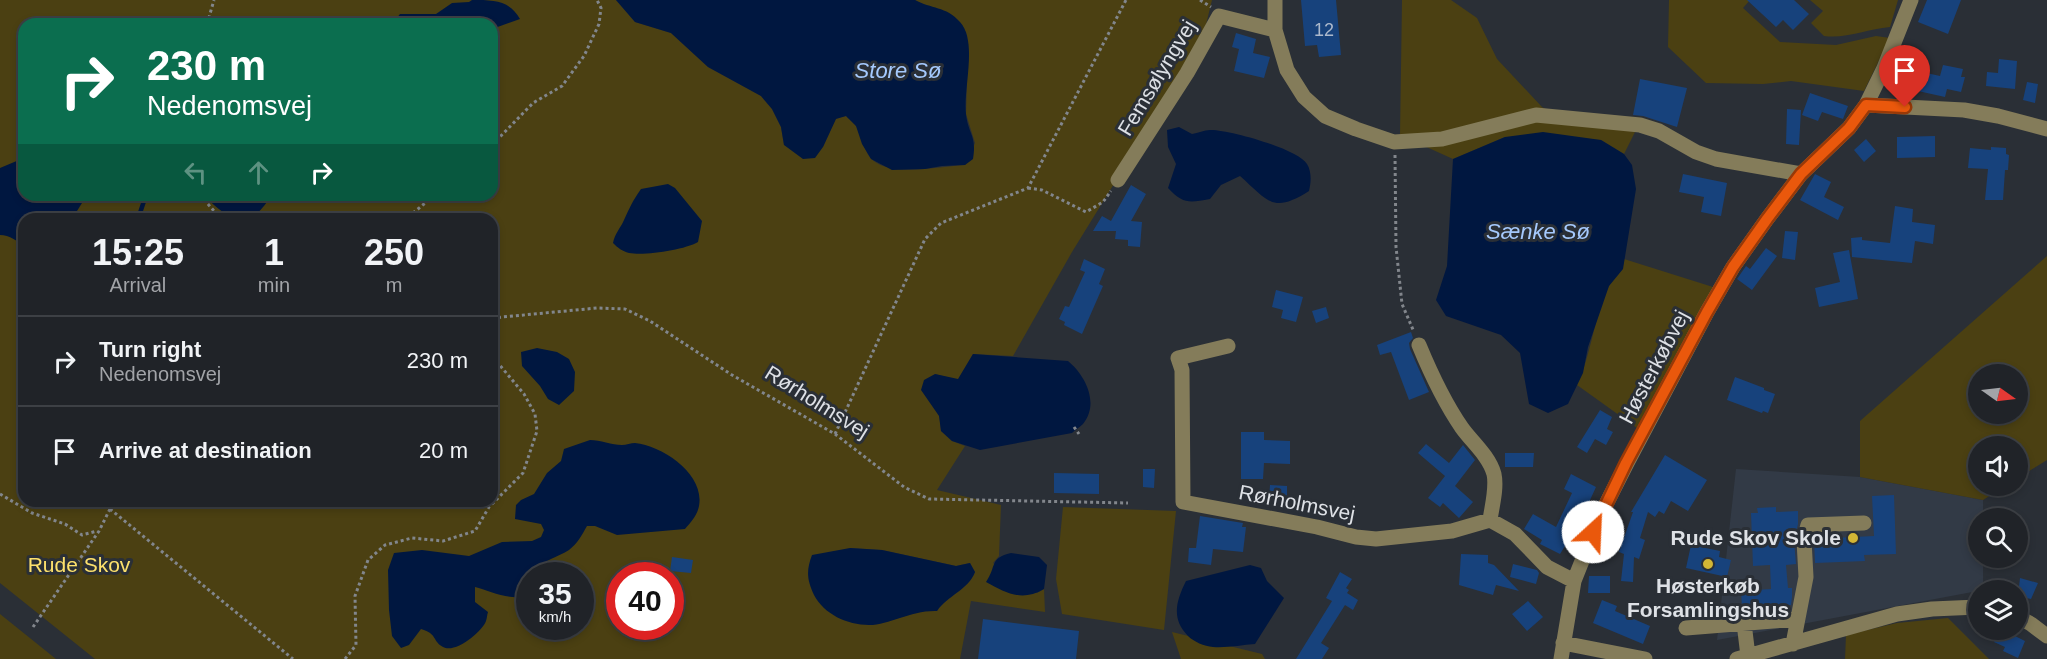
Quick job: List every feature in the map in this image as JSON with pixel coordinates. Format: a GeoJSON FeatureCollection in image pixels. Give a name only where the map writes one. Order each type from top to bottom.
{"type":"FeatureCollection","features":[{"type":"Feature","properties":{"kind":"street"},"geometry":{"type":"LineString","coordinates":[[1275,0],[1275,30],[1287,70],[1304,97],[1325,116],[1394,142],[1442,139],[1536,115],[1640,126],[1659,131],[1696,152],[1716,159],[1801,174]]}},
{"type":"Feature","properties":{"kind":"street","name":"Høsterkøbvej"},"geometry":{"type":"LineString","coordinates":[[1561,659],[1574,581],[1600,516],[1626,463],[1733,267],[1801,174],[1849,128],[1866,105],[1884,68],[1911,0]]}},
{"type":"Feature","properties":{"kind":"street","name":"Femsølyngvej"},"geometry":{"type":"LineString","coordinates":[[1118,180],[1187,73],[1219,16],[1275,30]]}},
{"type":"Feature","properties":{"kind":"street"},"geometry":{"type":"LineString","coordinates":[[1866,105],[1964,110],[2047,129]]}},
{"type":"Feature","properties":{"kind":"street"},"geometry":{"type":"LineString","coordinates":[[1419,345],[1435,385],[1461,427],[1487,460],[1494,474],[1490,520],[1515,534],[1547,567],[1574,581]]}},
{"type":"Feature","properties":{"kind":"street","name":"Rørholmsvej"},"geometry":{"type":"LineString","coordinates":[[1228,346],[1178,358],[1182,370],[1183,502],[1317,527],[1356,537],[1376,539],[1452,531],[1490,520]]}},
{"type":"Feature","properties":{"kind":"street"},"geometry":{"type":"LineString","coordinates":[[1793,644],[1806,577],[1804,540],[1808,525],[1864,523]]}},
{"type":"Feature","properties":{"kind":"street"},"geometry":{"type":"LineString","coordinates":[[1744,623],[1742,658],[1897,614],[1968,607]]}},
{"type":"Feature","properties":{"kind":"street"},"geometry":{"type":"LineString","coordinates":[[1686,628],[1797,619]]}},
{"type":"Feature","properties":{"kind":"street"},"geometry":{"type":"LineString","coordinates":[[2028,622],[2047,636]]}},
{"type":"Feature","properties":{"kind":"street"},"geometry":{"type":"LineString","coordinates":[[1563,643],[1605,655],[1645,659]]}},
{"type":"Feature","properties":{"kind":"path"},"geometry":{"type":"LineString","coordinates":[[209,18],[214,0]]}},
{"type":"Feature","properties":{"kind":"path"},"geometry":{"type":"LineString","coordinates":[[498,139],[533,103],[562,86],[584,56],[599,24],[601,8],[597,0]]}},
{"type":"Feature","properties":{"kind":"path"},"geometry":{"type":"LineString","coordinates":[[1028,188],[1126,0]]}},
{"type":"Feature","properties":{"kind":"path"},"geometry":{"type":"LineString","coordinates":[[1394,142],[1396,247],[1402,304],[1419,345]]}},
{"type":"Feature","properties":{"kind":"path"},"geometry":{"type":"LineString","coordinates":[[835,434],[925,239],[941,223],[1028,188],[1042,190],[1086,212],[1103,202],[1118,180]]}},
{"type":"Feature","properties":{"kind":"path"},"geometry":{"type":"LineString","coordinates":[[205,201],[216,213]]}},
{"type":"Feature","properties":{"kind":"path"},"geometry":{"type":"LineString","coordinates":[[413,213],[428,201]]}},
{"type":"Feature","properties":{"kind":"path","name":"Rørholmsvej"},"geometry":{"type":"LineString","coordinates":[[498,317],[597,308],[625,309],[650,321],[732,375],[835,434],[904,487],[929,499],[1128,503]]}},
{"type":"Feature","properties":{"kind":"path"},"geometry":{"type":"LineString","coordinates":[[498,363],[524,394],[535,414],[537,431],[523,473],[498,498]]}},
{"type":"Feature","properties":{"kind":"path"},"geometry":{"type":"LineString","coordinates":[[1074,427],[1079,434]]}},
{"type":"Feature","properties":{"kind":"path"},"geometry":{"type":"LineString","coordinates":[[0,494],[18,505]]}},
{"type":"Feature","properties":{"kind":"path"},"geometry":{"type":"LineString","coordinates":[[22,507],[32,513],[65,524],[82,534],[99,531]]}},
{"type":"Feature","properties":{"kind":"path"},"geometry":{"type":"LineString","coordinates":[[345,659],[356,645],[355,596],[368,560],[386,545],[412,538],[443,541],[475,531],[489,507]]}},
{"type":"Feature","properties":{"kind":"path"},"geometry":{"type":"LineString","coordinates":[[33,627],[99,531],[110,509],[293,659]]}},
{"type":"Feature","properties":{"kind":"shaded area","name":"Rude Skov Skole"},"geometry":{"type":"Polygon","coordinates":[[[1736,469],[1860,477],[1983,500],[1983,508],[1968,508],[1968,568],[1983,568],[1983,580],[1968,580],[1968,593],[1717,640],[1736,469]]]}},
{"type":"Feature","properties":{"kind":"green space"},"geometry":{"type":"Polygon","coordinates":[[[0,0],[616,0],[635,22],[671,33],[708,67],[761,96],[772,109],[781,127],[784,145],[823,147],[836,118],[846,116],[860,133],[869,156],[877,163],[887,167],[914,170],[965,165],[975,143],[966,114],[968,46],[966,32],[915,0],[1212,0],[1202,41],[1072,252],[1013,356],[973,354],[958,380],[935,374],[941,431],[952,441],[965,446],[937,490],[1001,505],[999,556],[993,563],[1037,593],[1044,589],[1045,612],[971,601],[960,659],[95,659],[0,583],[0,0]],[[850,548],[890,620],[922,610],[937,611],[968,583],[975,572],[970,563],[956,566],[882,550],[850,548]]]}},
{"type":"Feature","properties":{"kind":"green space"},"geometry":{"type":"Polygon","coordinates":[[[1402,0],[1451,0],[1477,18],[1497,59],[1542,107],[1570,123],[1636,130],[1624,154],[1601,140],[1505,137],[1453,159],[1400,135],[1402,0]]]}},
{"type":"Feature","properties":{"kind":"green space"},"geometry":{"type":"Polygon","coordinates":[[[1669,0],[1750,0],[1743,8],[1780,42],[1836,45],[1876,36],[1890,38],[1864,91],[1791,81],[1763,84],[1706,83],[1668,47],[1669,0]]]}},
{"type":"Feature","properties":{"kind":"green space"},"geometry":{"type":"Polygon","coordinates":[[[1810,0],[1898,0],[1890,27],[1832,37],[1824,36],[1811,23],[1823,11],[1810,0]]]}},
{"type":"Feature","properties":{"kind":"green space"},"geometry":{"type":"Polygon","coordinates":[[[2047,256],[2047,460],[2028,472],[2028,436],[1968,436],[1968,496],[1989,496],[1983,500],[1860,477],[1860,421],[2047,256]]]}},
{"type":"Feature","properties":{"kind":"green space"},"geometry":{"type":"Polygon","coordinates":[[[1624,259],[1713,287],[1637,428],[1577,385],[1604,298],[1609,286],[1622,268],[1624,259]]]}},
{"type":"Feature","properties":{"kind":"green space"},"geometry":{"type":"Polygon","coordinates":[[[1063,507],[1176,511],[1164,630],[1062,614],[1056,579],[1063,507]]]}},
{"type":"Feature","properties":{"kind":"green space","name":"Rude Skov"},"geometry":{"type":"Polygon","coordinates":[[[0,614],[56,659],[0,659],[0,614]]]}},
{"type":"Feature","properties":{"kind":"green space"},"geometry":{"type":"Polygon","coordinates":[[[1948,618],[1989,659],[1845,659],[1846,635],[1897,623],[1948,618]]]}},
{"type":"Feature","properties":{"kind":"green space"},"geometry":{"type":"Polygon","coordinates":[[[1172,632],[1262,654],[1265,659],[1181,659],[1172,632]]]}},
{"type":"Feature","properties":{"kind":"water"},"geometry":{"type":"Polygon","coordinates":[[[487,0],[500,2],[511,8],[520,19],[498,27],[498,18],[397,18],[400,14],[436,14],[452,3],[487,0]]]}},
{"type":"Feature","properties":{"kind":"water","name":"Store Sø"},"geometry":{"type":"Polygon","coordinates":[[[616,0],[915,0],[944,10],[960,22],[968,41],[966,114],[974,145],[973,159],[965,165],[892,170],[871,159],[862,144],[856,126],[846,116],[836,119],[823,147],[815,158],[803,159],[784,145],[781,127],[772,109],[761,96],[708,67],[671,33],[635,22],[616,0]]]}},
{"type":"Feature","properties":{"kind":"water"},"geometry":{"type":"Polygon","coordinates":[[[1179,127],[1192,134],[1206,130],[1231,133],[1290,152],[1301,158],[1309,167],[1311,178],[1309,191],[1287,202],[1272,202],[1240,176],[1221,185],[1210,199],[1182,200],[1168,188],[1176,164],[1168,147],[1167,130],[1179,127]]]}},
{"type":"Feature","properties":{"kind":"water","name":"Sænke Sø"},"geometry":{"type":"Polygon","coordinates":[[[1543,132],[1601,140],[1624,154],[1632,165],[1636,189],[1623,269],[1609,286],[1588,347],[1583,373],[1568,404],[1548,413],[1529,404],[1520,353],[1501,335],[1446,316],[1436,300],[1447,266],[1453,159],[1505,137],[1543,132]]]}},
{"type":"Feature","properties":{"kind":"water"},"geometry":{"type":"Polygon","coordinates":[[[18,160],[18,201],[83,201],[76,213],[18,213],[18,242],[0,235],[0,168],[18,160]]]}},
{"type":"Feature","properties":{"kind":"water"},"geometry":{"type":"Polygon","coordinates":[[[668,184],[675,188],[702,221],[698,242],[674,250],[645,254],[629,253],[618,248],[613,243],[615,236],[641,189],[668,184]]]}},
{"type":"Feature","properties":{"kind":"water"},"geometry":{"type":"Polygon","coordinates":[[[210,201],[267,201],[256,213],[225,213],[210,201]]]}},
{"type":"Feature","properties":{"kind":"water"},"geometry":{"type":"Polygon","coordinates":[[[537,348],[557,352],[569,359],[575,372],[574,391],[559,405],[548,399],[522,366],[521,352],[537,348]]]}},
{"type":"Feature","properties":{"kind":"water"},"geometry":{"type":"Polygon","coordinates":[[[973,354],[1068,361],[1080,374],[1088,390],[1090,407],[1088,416],[1083,424],[1072,433],[980,450],[952,441],[941,431],[939,416],[921,390],[924,380],[935,374],[958,379],[973,354]]]}},
{"type":"Feature","properties":{"kind":"water"},"geometry":{"type":"Polygon","coordinates":[[[590,440],[618,445],[635,443],[658,450],[680,464],[695,483],[699,494],[699,506],[694,519],[685,529],[617,535],[595,526],[587,526],[572,548],[564,553],[546,562],[516,562],[516,597],[475,587],[475,602],[488,612],[483,626],[468,641],[454,647],[443,647],[433,635],[421,629],[409,645],[401,648],[392,636],[389,610],[388,570],[394,553],[422,550],[469,556],[502,542],[532,541],[541,537],[544,530],[541,524],[515,519],[516,505],[534,494],[547,473],[561,461],[564,449],[590,440]]]}},
{"type":"Feature","properties":{"kind":"water"},"geometry":{"type":"Polygon","coordinates":[[[850,548],[882,550],[956,566],[970,563],[975,572],[968,583],[937,611],[918,613],[885,623],[869,625],[853,623],[830,613],[818,602],[808,575],[812,555],[850,548]]]}},
{"type":"Feature","properties":{"kind":"water"},"geometry":{"type":"Polygon","coordinates":[[[1011,553],[1039,557],[1047,565],[1044,589],[1036,593],[1021,595],[1007,592],[986,582],[996,560],[1011,553]]]}},
{"type":"Feature","properties":{"kind":"water"},"geometry":{"type":"Polygon","coordinates":[[[1250,565],[1261,568],[1267,581],[1284,598],[1255,644],[1213,647],[1190,638],[1183,630],[1177,616],[1178,603],[1186,581],[1250,565]]]}},
{"type":"Feature","properties":{"kind":"building"},"geometry":{"type":"Polygon","coordinates":[[[1301,0],[1336,0],[1341,55],[1319,57],[1317,45],[1305,46],[1301,0]]]}},
{"type":"Feature","properties":{"kind":"building"},"geometry":{"type":"Polygon","coordinates":[[[1747,0],[1794,0],[1809,14],[1793,30],[1783,20],[1776,27],[1747,0]]]}},
{"type":"Feature","properties":{"kind":"building"},"geometry":{"type":"Polygon","coordinates":[[[1927,0],[1961,0],[1948,34],[1918,22],[1927,0]]]}},
{"type":"Feature","properties":{"kind":"building"},"geometry":{"type":"Polygon","coordinates":[[[1236,33],[1256,39],[1253,53],[1270,57],[1264,78],[1234,71],[1239,49],[1232,47],[1236,33]]]}},
{"type":"Feature","properties":{"kind":"building"},"geometry":{"type":"Polygon","coordinates":[[[1999,59],[2017,61],[2015,89],[1986,86],[1987,72],[1998,73],[1999,59]]]}},
{"type":"Feature","properties":{"kind":"building"},"geometry":{"type":"Polygon","coordinates":[[[1943,65],[1963,69],[1961,77],[1965,77],[1961,92],[1947,89],[1945,97],[1918,91],[1920,83],[1911,81],[1913,70],[1940,76],[1943,65]]]}},
{"type":"Feature","properties":{"kind":"building"},"geometry":{"type":"Polygon","coordinates":[[[1640,79],[1687,88],[1677,127],[1633,115],[1640,79]]]}},
{"type":"Feature","properties":{"kind":"building"},"geometry":{"type":"Polygon","coordinates":[[[2027,82],[2038,84],[2035,103],[2023,100],[2027,82]]]}},
{"type":"Feature","properties":{"kind":"building"},"geometry":{"type":"Polygon","coordinates":[[[1810,93],[1848,106],[1843,119],[1822,112],[1818,121],[1802,115],[1810,93]]]}},
{"type":"Feature","properties":{"kind":"building"},"geometry":{"type":"Polygon","coordinates":[[[1787,109],[1801,110],[1799,145],[1786,144],[1787,109]]]}},
{"type":"Feature","properties":{"kind":"building"},"geometry":{"type":"Polygon","coordinates":[[[1935,136],[1935,157],[1897,158],[1897,137],[1935,136]]]}},
{"type":"Feature","properties":{"kind":"building"},"geometry":{"type":"Polygon","coordinates":[[[1866,139],[1876,151],[1864,162],[1854,150],[1866,139]]]}},
{"type":"Feature","properties":{"kind":"building"},"geometry":{"type":"Polygon","coordinates":[[[1991,147],[2006,148],[2006,154],[2009,155],[2008,170],[2005,170],[2003,200],[1985,200],[1988,169],[1968,168],[1970,148],[1991,150],[1991,147]]]}},
{"type":"Feature","properties":{"kind":"building"},"geometry":{"type":"Polygon","coordinates":[[[1683,174],[1727,183],[1721,216],[1701,212],[1704,197],[1679,192],[1683,174]]]}},
{"type":"Feature","properties":{"kind":"building"},"geometry":{"type":"Polygon","coordinates":[[[1815,174],[1831,182],[1824,197],[1844,207],[1838,220],[1800,200],[1815,174]]]}},
{"type":"Feature","properties":{"kind":"building"},"geometry":{"type":"Polygon","coordinates":[[[1131,185],[1146,194],[1131,221],[1142,222],[1140,247],[1128,246],[1128,240],[1115,239],[1116,231],[1093,231],[1102,216],[1111,221],[1131,185]]]}},
{"type":"Feature","properties":{"kind":"building"},"geometry":{"type":"Polygon","coordinates":[[[1895,206],[1913,209],[1912,222],[1935,225],[1933,244],[1915,241],[1912,263],[1852,257],[1851,238],[1862,237],[1862,240],[1890,243],[1895,206]]]}},
{"type":"Feature","properties":{"kind":"building"},"geometry":{"type":"Polygon","coordinates":[[[1785,231],[1798,232],[1795,260],[1782,258],[1785,231]]]}},
{"type":"Feature","properties":{"kind":"building"},"geometry":{"type":"Polygon","coordinates":[[[1766,248],[1777,256],[1752,290],[1737,279],[1746,266],[1750,269],[1766,248]]]}},
{"type":"Feature","properties":{"kind":"building"},"geometry":{"type":"Polygon","coordinates":[[[1849,250],[1858,299],[1819,307],[1815,288],[1840,282],[1833,253],[1849,250]]]}},
{"type":"Feature","properties":{"kind":"building"},"geometry":{"type":"Polygon","coordinates":[[[1084,259],[1105,269],[1099,284],[1103,286],[1082,334],[1064,325],[1065,322],[1059,319],[1065,306],[1069,307],[1085,272],[1080,270],[1084,259]]]}},
{"type":"Feature","properties":{"kind":"building"},"geometry":{"type":"Polygon","coordinates":[[[1276,290],[1303,297],[1296,322],[1281,318],[1283,310],[1272,307],[1276,290]]]}},
{"type":"Feature","properties":{"kind":"building"},"geometry":{"type":"Polygon","coordinates":[[[1326,307],[1329,318],[1316,323],[1312,311],[1326,307]]]}},
{"type":"Feature","properties":{"kind":"building"},"geometry":{"type":"Polygon","coordinates":[[[1411,332],[1413,338],[1409,343],[1410,349],[1429,392],[1409,400],[1391,352],[1380,355],[1377,345],[1411,332]]]}},
{"type":"Feature","properties":{"kind":"building"},"geometry":{"type":"Polygon","coordinates":[[[1735,377],[1775,394],[1768,413],[1763,411],[1762,413],[1727,400],[1735,377]]]}},
{"type":"Feature","properties":{"kind":"building"},"geometry":{"type":"Polygon","coordinates":[[[1600,410],[1612,417],[1607,429],[1613,432],[1606,445],[1595,439],[1587,453],[1577,447],[1600,410]]]}},
{"type":"Feature","properties":{"kind":"building"},"geometry":{"type":"Polygon","coordinates":[[[1241,432],[1264,432],[1264,440],[1290,441],[1290,464],[1264,463],[1263,479],[1241,479],[1241,432]]]}},
{"type":"Feature","properties":{"kind":"building"},"geometry":{"type":"Polygon","coordinates":[[[1426,444],[1449,463],[1463,445],[1475,460],[1455,486],[1473,502],[1459,518],[1443,503],[1440,507],[1428,498],[1445,476],[1418,453],[1426,444]]]}},
{"type":"Feature","properties":{"kind":"building"},"geometry":{"type":"Polygon","coordinates":[[[1505,453],[1534,453],[1533,467],[1505,467],[1505,453]]]}},
{"type":"Feature","properties":{"kind":"building"},"geometry":{"type":"Polygon","coordinates":[[[1665,455],[1707,480],[1688,511],[1671,501],[1664,514],[1659,511],[1655,517],[1648,512],[1640,538],[1645,540],[1639,559],[1634,557],[1633,582],[1621,581],[1624,554],[1619,552],[1633,512],[1631,512],[1665,455]]]}},
{"type":"Feature","properties":{"kind":"building"},"geometry":{"type":"Polygon","coordinates":[[[1143,469],[1155,469],[1154,488],[1143,487],[1143,469]]]}},
{"type":"Feature","properties":{"kind":"building"},"geometry":{"type":"Polygon","coordinates":[[[1054,473],[1099,474],[1099,494],[1054,493],[1054,473]]]}},
{"type":"Feature","properties":{"kind":"building"},"geometry":{"type":"Polygon","coordinates":[[[1571,474],[1596,487],[1580,522],[1560,554],[1540,544],[1542,540],[1524,529],[1533,514],[1556,527],[1572,493],[1564,489],[1571,474]]]}},
{"type":"Feature","properties":{"kind":"building"},"geometry":{"type":"Polygon","coordinates":[[[1270,485],[1287,486],[1287,501],[1269,501],[1270,485]]]}},
{"type":"Feature","properties":{"kind":"building"},"geometry":{"type":"Polygon","coordinates":[[[1894,495],[1896,554],[1864,555],[1865,561],[1815,563],[1814,539],[1874,536],[1872,496],[1894,495]]]}},
{"type":"Feature","properties":{"kind":"building"},"geometry":{"type":"Polygon","coordinates":[[[1776,507],[1776,512],[1798,511],[1794,540],[1796,564],[1786,565],[1788,588],[1792,588],[1791,605],[1777,605],[1777,611],[1758,612],[1758,606],[1742,607],[1741,591],[1771,589],[1770,565],[1753,566],[1751,513],[1758,513],[1757,508],[1776,507]]]}},
{"type":"Feature","properties":{"kind":"building"},"geometry":{"type":"Polygon","coordinates":[[[1200,516],[1243,523],[1242,527],[1246,527],[1243,552],[1213,549],[1211,565],[1188,562],[1189,548],[1196,548],[1200,516]]]}},
{"type":"Feature","properties":{"kind":"building","name":"Høsterkøb Forsamlingshus"},"geometry":{"type":"Polygon","coordinates":[[[1691,545],[1720,551],[1719,557],[1731,560],[1727,577],[1686,568],[1691,545]]]}},
{"type":"Feature","properties":{"kind":"building"},"geometry":{"type":"Polygon","coordinates":[[[1461,554],[1488,555],[1488,563],[1494,565],[1519,591],[1496,585],[1493,595],[1459,585],[1461,554]]]}},
{"type":"Feature","properties":{"kind":"building"},"geometry":{"type":"Polygon","coordinates":[[[672,557],[693,560],[691,573],[684,572],[684,562],[671,562],[672,557]]]}},
{"type":"Feature","properties":{"kind":"building"},"geometry":{"type":"Polygon","coordinates":[[[1513,564],[1537,570],[1539,573],[1536,584],[1510,577],[1513,564]]]}},
{"type":"Feature","properties":{"kind":"building"},"geometry":{"type":"Polygon","coordinates":[[[1340,572],[1352,579],[1346,588],[1349,590],[1347,593],[1358,600],[1353,610],[1345,605],[1321,643],[1329,648],[1322,659],[1296,659],[1332,601],[1326,598],[1340,572]]]}},
{"type":"Feature","properties":{"kind":"building"},"geometry":{"type":"Polygon","coordinates":[[[1589,576],[1610,576],[1610,593],[1588,593],[1589,576]]]}},
{"type":"Feature","properties":{"kind":"building"},"geometry":{"type":"Polygon","coordinates":[[[2028,580],[2038,583],[2031,599],[2028,598],[2028,580]]]}},
{"type":"Feature","properties":{"kind":"building"},"geometry":{"type":"Polygon","coordinates":[[[1602,600],[1617,606],[1615,611],[1650,626],[1643,644],[1593,623],[1602,600]]]}},
{"type":"Feature","properties":{"kind":"building"},"geometry":{"type":"Polygon","coordinates":[[[1528,601],[1543,617],[1527,631],[1512,614],[1528,601]]]}},
{"type":"Feature","properties":{"kind":"building"},"geometry":{"type":"Polygon","coordinates":[[[983,619],[1079,631],[1076,659],[978,659],[983,619]]]}},
{"type":"Feature","properties":{"kind":"building"},"geometry":{"type":"Polygon","coordinates":[[[1995,640],[2025,641],[2018,658],[2003,651],[2005,647],[1994,642],[1995,640]]]}},
{"type":"Feature","properties":{"kind":"waterway"},"geometry":{"type":"LineString","coordinates":[[140,213],[144,201]]}},
{"type":"Feature","properties":{"kind":"place","name":"Rude Skov Skole"},"geometry":{"type":"Point","coordinates":[1853,538]}},
{"type":"Feature","properties":{"kind":"place","name":"Høsterkøb Forsamlingshus"},"geometry":{"type":"Point","coordinates":[1708,564]}},
{"type":"Feature","properties":{"kind":"route"},"geometry":{"type":"LineString","coordinates":[[1593,532],[1626,463],[1707,312],[1733,267],[1767,219],[1801,174],[1849,128],[1866,105],[1905,107]]}}]}
